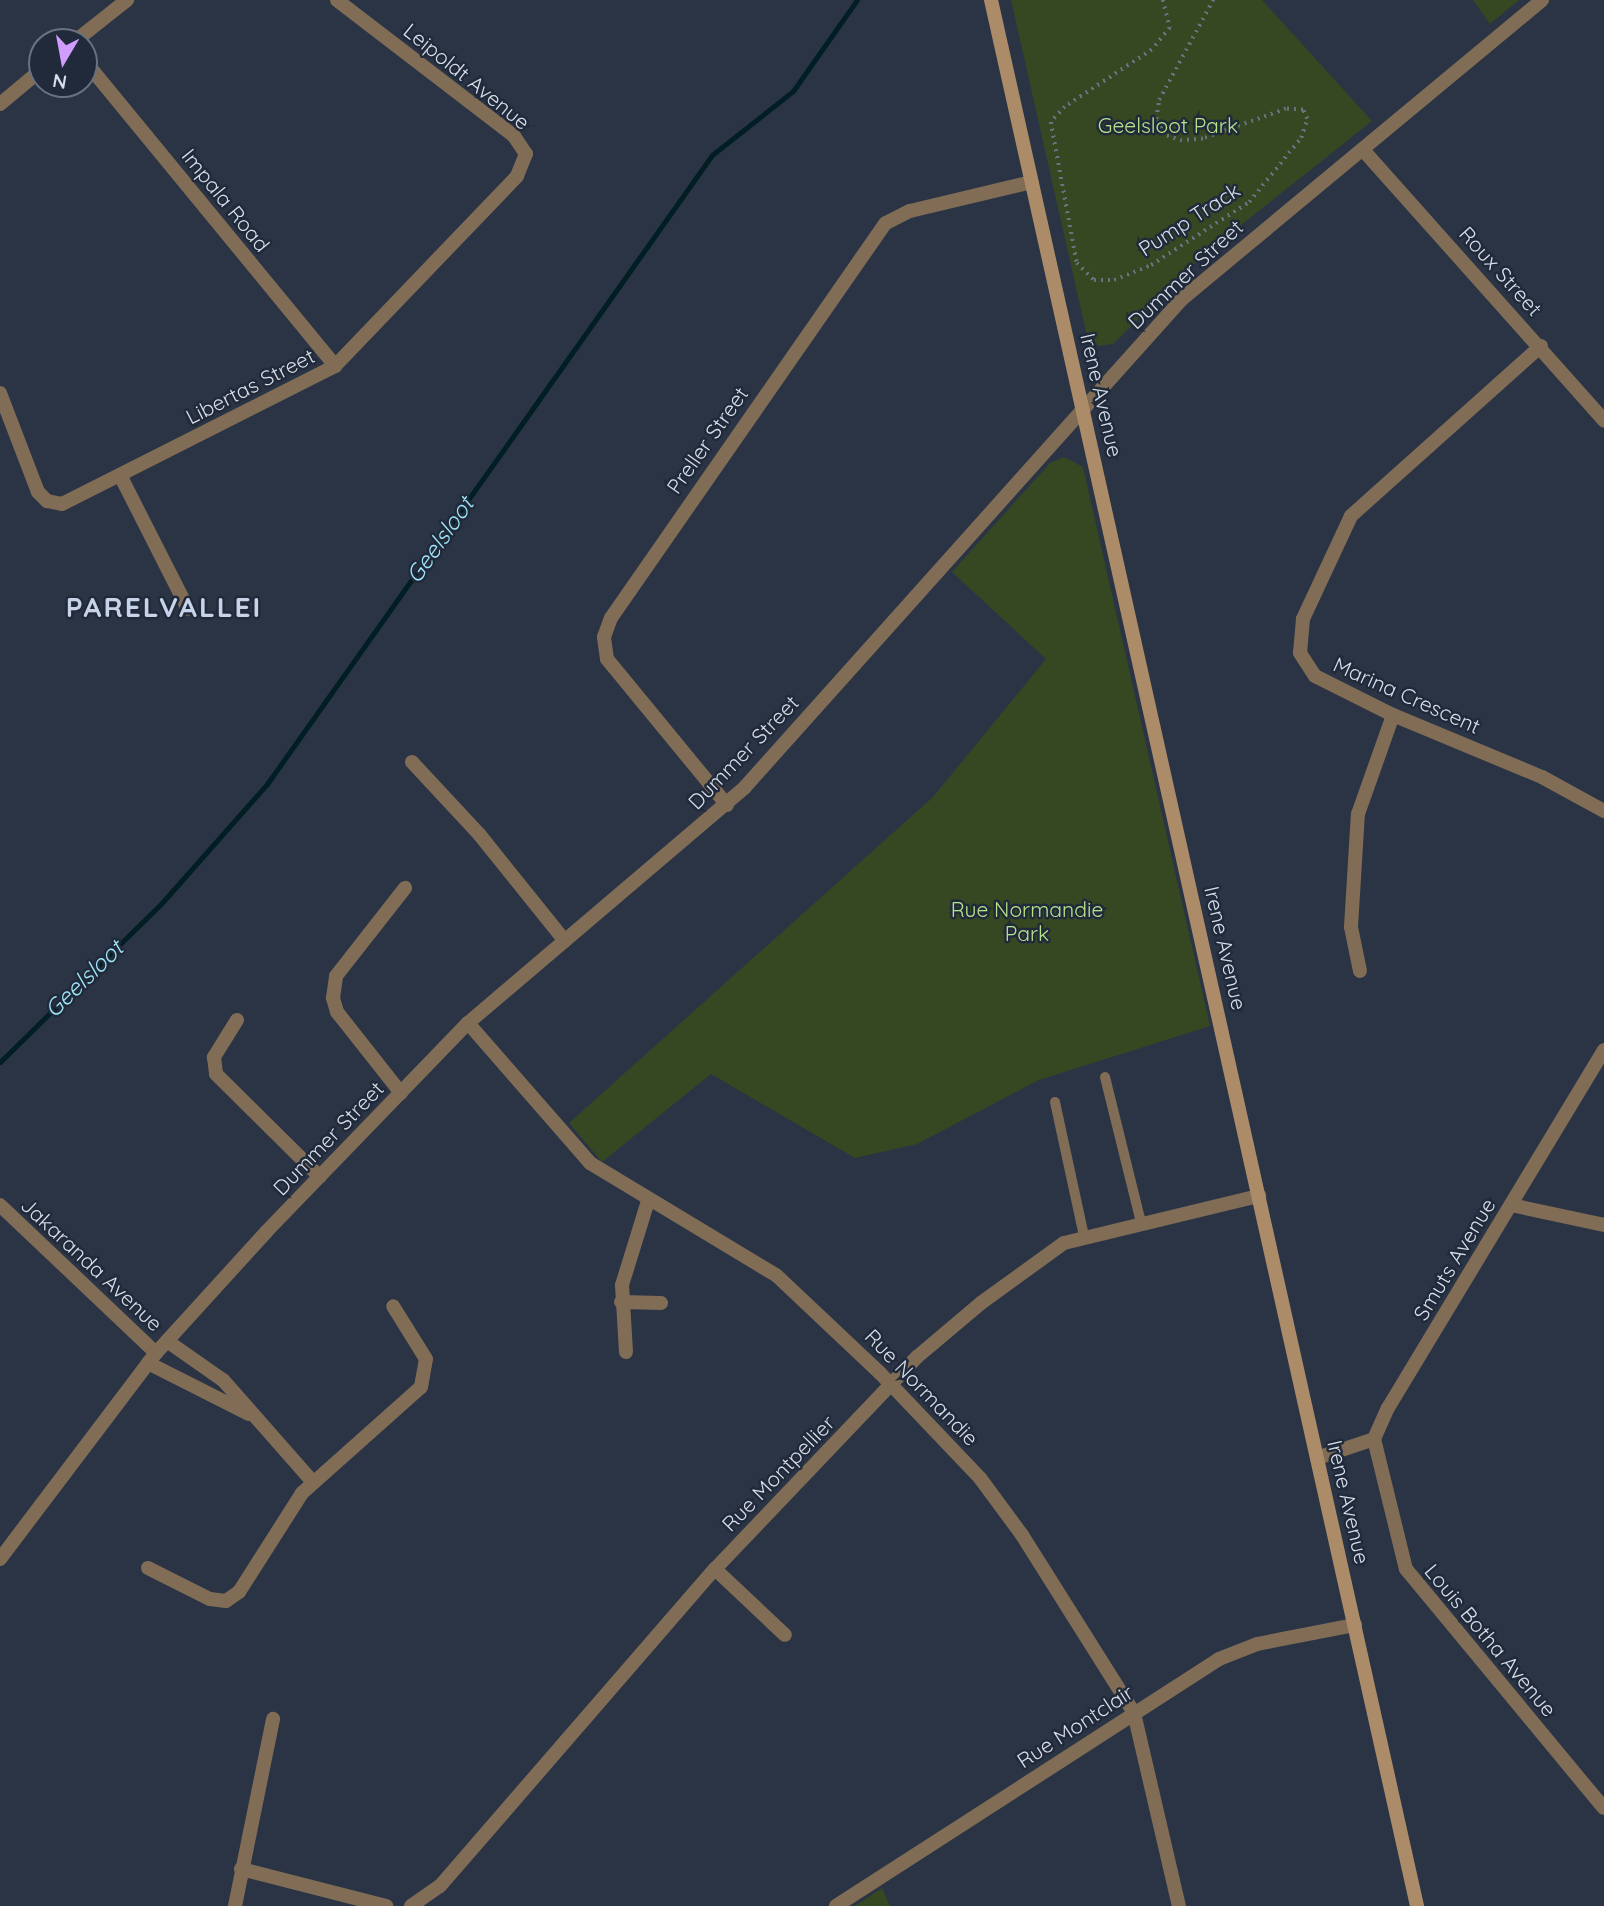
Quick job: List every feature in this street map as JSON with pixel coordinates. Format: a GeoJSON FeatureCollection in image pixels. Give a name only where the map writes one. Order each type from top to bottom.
{"type":"FeatureCollection","features":[{"type":"Feature","properties":{"kind":"street"},"geometry":{"type":"LineString","coordinates":[[92,28],[127,0]]}},
{"type":"Feature","properties":{"kind":"street","name":"Leipoldt Avenue"},"geometry":{"type":"LineString","coordinates":[[337,0],[513,136],[526,154],[525,165]]}},
{"type":"Feature","properties":{"kind":"street","name":"Irene Avenue"},"geometry":{"type":"LineString","coordinates":[[991,0],[1417,1906]]}},
{"type":"Feature","properties":{"kind":"street","name":"Dummer Street"},"geometry":{"type":"LineString","coordinates":[[0,1559],[152,1358],[320,1177],[468,1023],[727,805],[1182,299],[1364,151],[1542,0]]}},
{"type":"Feature","properties":{"kind":"street","name":"Impala Road"},"geometry":{"type":"LineString","coordinates":[[98,77],[335,366]]}},
{"type":"Feature","properties":{"kind":"street"},"geometry":{"type":"LineString","coordinates":[[0,104],[28,81]]}},
{"type":"Feature","properties":{"kind":"street","name":"Roux Street"},"geometry":{"type":"LineString","coordinates":[[1364,151],[1541,346],[1604,420]]}},
{"type":"Feature","properties":{"kind":"street","name":"Libertas Street"},"geometry":{"type":"LineString","coordinates":[[0,393],[38,492],[47,501],[62,504],[335,366],[525,165]]}},
{"type":"Feature","properties":{"kind":"street","name":"Preller Street"},"geometry":{"type":"LineString","coordinates":[[727,805],[607,659],[604,637],[611,618],[886,223],[909,211],[1032,182]]}},
{"type":"Feature","properties":{"kind":"street","name":"Marina Crescent"},"geometry":{"type":"LineString","coordinates":[[1541,346],[1351,516],[1313,593],[1300,636],[1300,653],[1306,667],[1392,715],[1542,777],[1604,811]]}},
{"type":"Feature","properties":{"kind":"street"},"geometry":{"type":"LineString","coordinates":[[120,475],[188,609]]}},
{"type":"Feature","properties":{"kind":"street"},"geometry":{"type":"LineString","coordinates":[[1360,971],[1351,927],[1357,825],[1369,773],[1392,715]]}},
{"type":"Feature","properties":{"kind":"street"},"geometry":{"type":"LineString","coordinates":[[412,762],[433,780],[565,941]]}},
{"type":"Feature","properties":{"kind":"street"},"geometry":{"type":"LineString","coordinates":[[401,1093],[337,1012],[333,999],[337,976],[405,888]]}},
{"type":"Feature","properties":{"kind":"street"},"geometry":{"type":"LineString","coordinates":[[237,1020],[214,1057],[216,1074],[320,1177]]}},
{"type":"Feature","properties":{"kind":"street","name":"Rue Normandie"},"geometry":{"type":"LineString","coordinates":[[468,1023],[590,1163],[648,1201],[776,1275],[958,1453],[1003,1508],[1134,1713],[1179,1906]]}},
{"type":"Feature","properties":{"kind":"street","name":"Smuts Avenue"},"geometry":{"type":"LineString","coordinates":[[1374,1439],[1388,1408],[1604,1050]]}},
{"type":"Feature","properties":{"kind":"street","name":"Rue Montpellier"},"geometry":{"type":"LineString","coordinates":[[411,1906],[440,1886],[715,1569],[890,1385],[981,1303],[1047,1253],[1084,1236],[1259,1196]]}},
{"type":"Feature","properties":{"kind":"street"},"geometry":{"type":"LineString","coordinates":[[626,1352],[621,1302],[625,1266],[648,1201]]}},
{"type":"Feature","properties":{"kind":"street","name":"Jakaranda Avenue"},"geometry":{"type":"LineString","coordinates":[[0,1205],[152,1358],[250,1415]]}},
{"type":"Feature","properties":{"kind":"street"},"geometry":{"type":"LineString","coordinates":[[1511,1205],[1604,1225]]}},
{"type":"Feature","properties":{"kind":"street"},"geometry":{"type":"LineString","coordinates":[[621,1302],[661,1303]]}},
{"type":"Feature","properties":{"kind":"street"},"geometry":{"type":"LineString","coordinates":[[148,1568],[210,1599],[233,1597],[291,1507],[313,1482],[421,1387],[425,1378],[426,1359],[393,1306]]}},
{"type":"Feature","properties":{"kind":"street"},"geometry":{"type":"LineString","coordinates":[[167,1341],[223,1381],[250,1415],[313,1482]]}},
{"type":"Feature","properties":{"kind":"street"},"geometry":{"type":"LineString","coordinates":[[1317,1458],[1374,1439]]}},
{"type":"Feature","properties":{"kind":"street","name":"Louis Botha Avenue"},"geometry":{"type":"LineString","coordinates":[[1374,1439],[1400,1553],[1414,1582],[1604,1808]]}},
{"type":"Feature","properties":{"kind":"street"},"geometry":{"type":"LineString","coordinates":[[715,1569],[785,1636]]}},
{"type":"Feature","properties":{"kind":"street","name":"Rue Montclair"},"geometry":{"type":"LineString","coordinates":[[836,1906],[1134,1713],[1236,1651],[1355,1625]]}},
{"type":"Feature","properties":{"kind":"street"},"geometry":{"type":"LineString","coordinates":[[236,1906],[241,1869],[273,1719]]}},
{"type":"Feature","properties":{"kind":"street"},"geometry":{"type":"LineString","coordinates":[[241,1869],[386,1906]]}},
{"type":"Feature","properties":{"kind":"lane"},"geometry":{"type":"LineString","coordinates":[[1105,1077],[1141,1223]]}},
{"type":"Feature","properties":{"kind":"lane"},"geometry":{"type":"LineString","coordinates":[[1055,1102],[1084,1236]]}},
{"type":"Feature","properties":{"kind":"path","name":"Pump Track"},"geometry":{"type":"LineString","coordinates":[[1163,0],[1171,29],[1152,50],[1065,107],[1051,122],[1077,263],[1094,280],[1114,280],[1151,265],[1249,202],[1301,138],[1307,120],[1303,110],[1286,109],[1203,139],[1182,141],[1164,135],[1156,119],[1159,100],[1213,0]]}},
{"type":"Feature","properties":{"kind":"green space","name":"Geelsloot Park"},"geometry":{"type":"Polygon","coordinates":[[[1011,0],[1262,0],[1372,121],[1202,256],[1113,344],[1099,346],[1087,336],[1011,0]]]}},
{"type":"Feature","properties":{"kind":"green space"},"geometry":{"type":"Polygon","coordinates":[[[1473,0],[1519,0],[1490,24],[1473,0]]]}},
{"type":"Feature","properties":{"kind":"green space","name":"Rue Normandie Park"},"geometry":{"type":"Polygon","coordinates":[[[1064,457],[1083,467],[1210,1026],[1039,1080],[917,1144],[855,1158],[711,1074],[602,1162],[569,1123],[933,797],[1046,659],[952,572],[1050,463],[1064,457]]]}},
{"type":"Feature","properties":{"kind":"green space"},"geometry":{"type":"Polygon","coordinates":[[[882,1888],[890,1906],[855,1906],[882,1888]]]}},
{"type":"Feature","properties":{"kind":"waterway","name":"Geelsloot"},"geometry":{"type":"LineString","coordinates":[[0,1062],[160,905],[267,784],[712,155],[793,91],[857,0]]}},
{"type":"Feature","properties":{"kind":"district","name":"PARELVALLEI"},"geometry":{"type":"Point","coordinates":[164,607]}}]}
